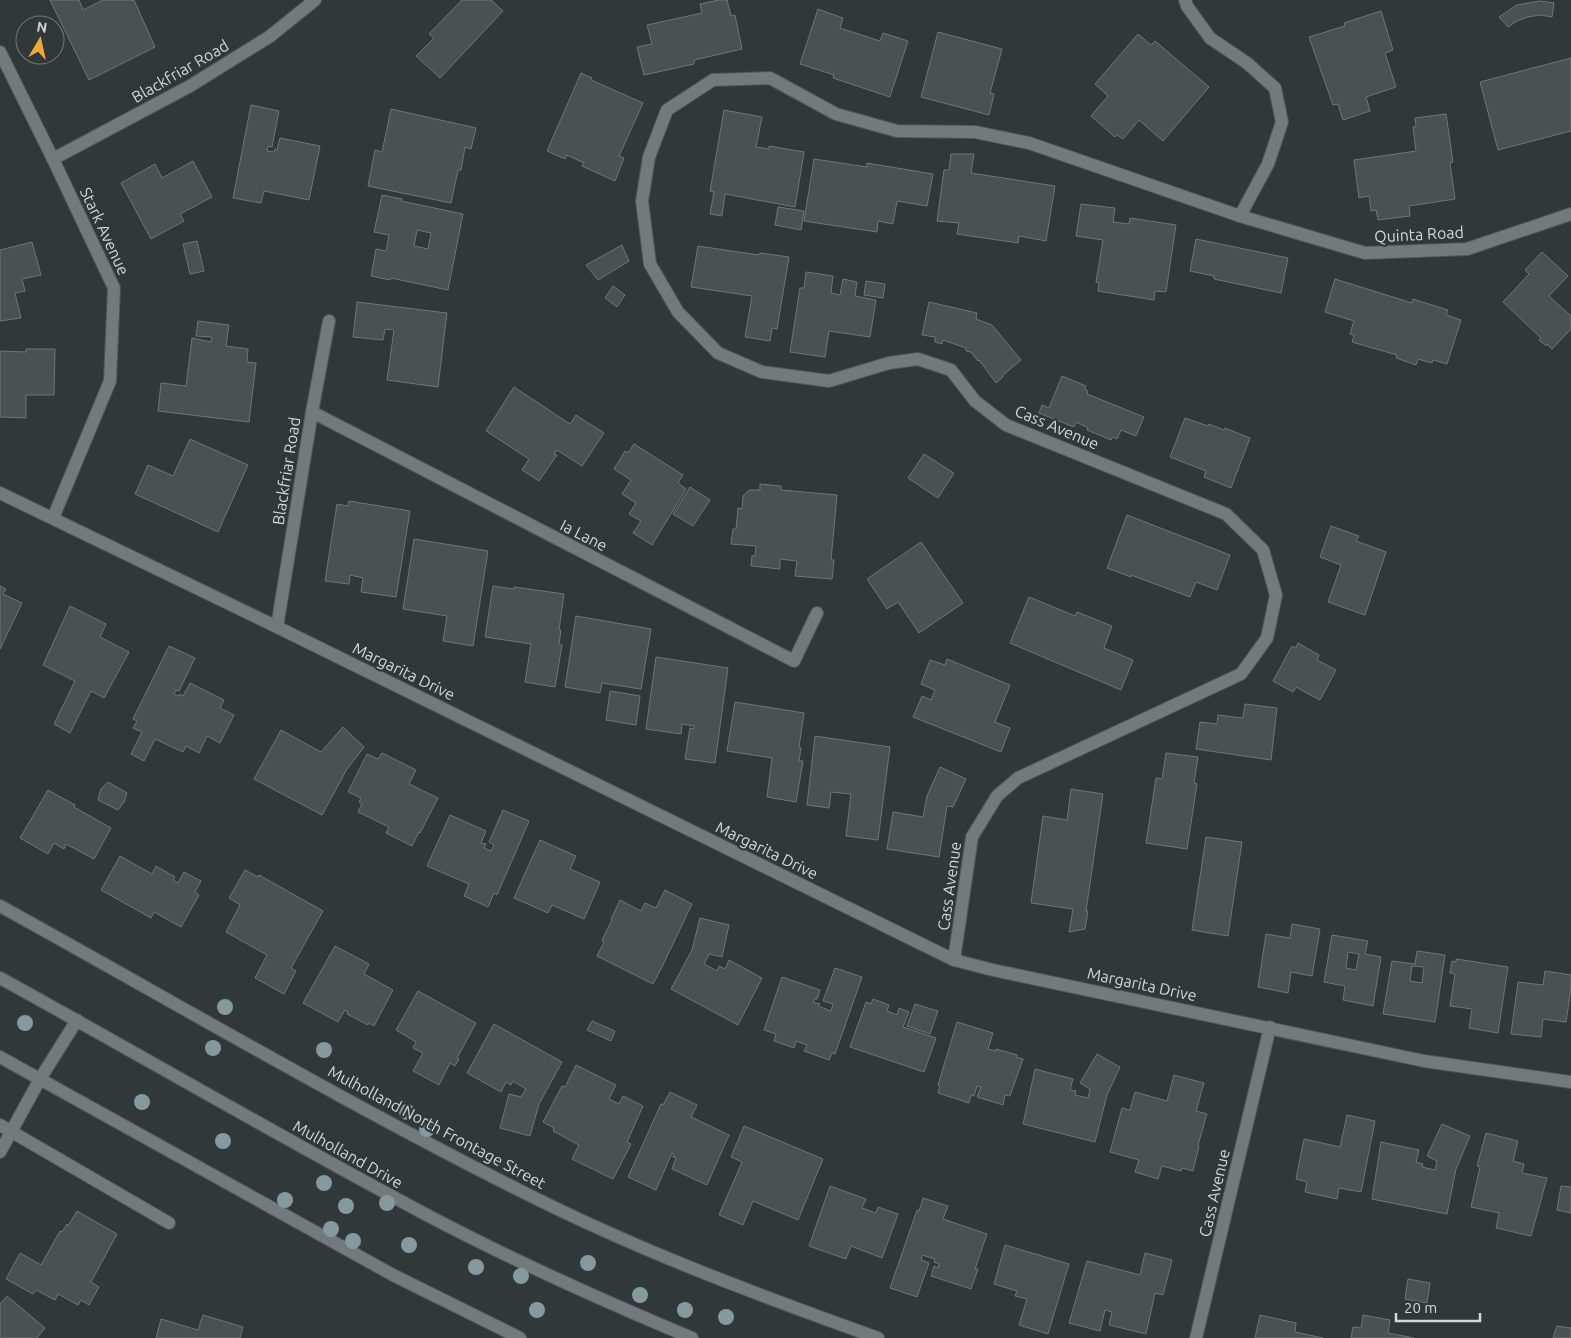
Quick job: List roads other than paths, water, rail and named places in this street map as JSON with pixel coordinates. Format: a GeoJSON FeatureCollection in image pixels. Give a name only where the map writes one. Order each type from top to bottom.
{"type":"FeatureCollection","features":[{"type":"Feature","properties":{"kind":"street","name":"Blackfriar Road"},"geometry":{"type":"LineString","coordinates":[[54,159],[206,76],[269,37],[316,0]]}},
{"type":"Feature","properties":{"kind":"street"},"geometry":{"type":"LineString","coordinates":[[1185,0],[1186,6],[1210,38],[1247,63],[1275,88],[1282,122],[1268,164],[1240,216]]}},
{"type":"Feature","properties":{"kind":"street","name":"Stark Avenue"},"geometry":{"type":"LineString","coordinates":[[0,52],[54,159],[114,288],[110,381],[53,518]]}},
{"type":"Feature","properties":{"kind":"street","name":"Cass Avenue"},"geometry":{"type":"LineString","coordinates":[[954,960],[972,837],[997,796],[1018,778],[1241,674],[1266,638],[1276,595],[1263,550],[1226,514],[1006,426],[975,401],[951,370],[918,360],[888,363],[829,381],[762,372],[718,353],[678,312],[650,264],[642,201],[652,149],[667,110],[713,80],[770,78],[836,114],[897,131],[975,132],[1029,143],[1240,216]]}},
{"type":"Feature","properties":{"kind":"street","name":"Quinta Road"},"geometry":{"type":"LineString","coordinates":[[1240,216],[1365,253],[1467,249],[1571,214]]}},
{"type":"Feature","properties":{"kind":"street","name":"Blackfriar Road"},"geometry":{"type":"LineString","coordinates":[[277,627],[312,412],[329,321]]}},
{"type":"Feature","properties":{"kind":"street","name":"Ia Lane"},"geometry":{"type":"LineString","coordinates":[[312,412],[794,661],[817,613]]}},
{"type":"Feature","properties":{"kind":"street","name":"Margarita Drive"},"geometry":{"type":"LineString","coordinates":[[0,493],[954,960],[993,970],[1424,1061],[1571,1082]]}},
{"type":"Feature","properties":{"kind":"street","name":"Mulholland North Frontage Street"},"geometry":{"type":"LineString","coordinates":[[0,906],[381,1118],[524,1193],[664,1257],[878,1338]]}},
{"type":"Feature","properties":{"kind":"street","name":"Mulholland Drive"},"geometry":{"type":"LineString","coordinates":[[0,978],[236,1111],[427,1215],[566,1283],[692,1338]]}},
{"type":"Feature","properties":{"kind":"street"},"geometry":{"type":"LineString","coordinates":[[0,1152],[6,1128],[77,1020]]}},
{"type":"Feature","properties":{"kind":"street","name":"Cass Avenue"},"geometry":{"type":"LineString","coordinates":[[1196,1338],[1270,1027]]}},
{"type":"Feature","properties":{"kind":"street"},"geometry":{"type":"LineString","coordinates":[[0,1057],[393,1275],[520,1338]]}},
{"type":"Feature","properties":{"kind":"street"},"geometry":{"type":"LineString","coordinates":[[6,1128],[169,1223]]}}]}
